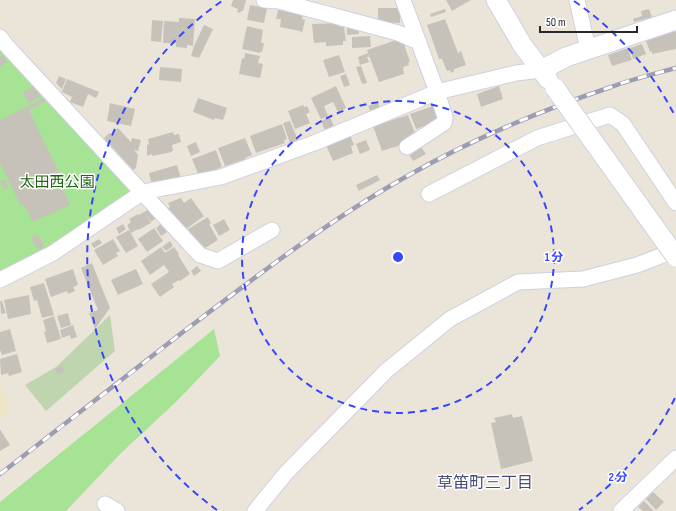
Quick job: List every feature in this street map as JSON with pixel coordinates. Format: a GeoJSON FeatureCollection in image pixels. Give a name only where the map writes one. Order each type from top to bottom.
{"type":"FeatureCollection","features":[{"type":"Feature","properties":{"kind":"street"},"geometry":{"type":"LineString","coordinates":[[264,0],[279,1],[398,33],[419,42]]}},
{"type":"Feature","properties":{"kind":"street"},"geometry":{"type":"LineString","coordinates":[[403,0],[438,92],[445,117],[444,123],[407,147]]}},
{"type":"Feature","properties":{"kind":"street"},"geometry":{"type":"LineString","coordinates":[[496,0],[523,46],[555,88],[676,257]]}},
{"type":"Feature","properties":{"kind":"street"},"geometry":{"type":"LineString","coordinates":[[577,0],[588,49]]}},
{"type":"Feature","properties":{"kind":"street"},"geometry":{"type":"LineString","coordinates":[[0,280],[53,253],[143,192],[221,177],[314,143],[438,92],[516,73],[541,70],[566,57],[676,20]]}},
{"type":"Feature","properties":{"kind":"street"},"geometry":{"type":"LineString","coordinates":[[2,43],[143,192],[200,255],[218,261],[272,230]]}},
{"type":"Feature","properties":{"kind":"street"},"geometry":{"type":"LineString","coordinates":[[429,194],[537,138],[610,115],[623,124],[676,203]]}},
{"type":"Feature","properties":{"kind":"street"},"geometry":{"type":"LineString","coordinates":[[255,511],[286,473],[386,370],[450,319],[518,282],[583,279],[637,265],[676,250]]}},
{"type":"Feature","properties":{"kind":"street"},"geometry":{"type":"LineString","coordinates":[[622,511],[676,458]]}},
{"type":"Feature","properties":{"kind":"shaded area"},"geometry":{"type":"Polygon","coordinates":[[[0,378],[11,413],[0,419],[0,378]]]}},
{"type":"Feature","properties":{"kind":"green space","name":"太田西公園"},"geometry":{"type":"Polygon","coordinates":[[[0,48],[143,192],[0,280],[0,48]]]}},
{"type":"Feature","properties":{"kind":"green space"},"geometry":{"type":"Polygon","coordinates":[[[110,315],[115,351],[46,411],[25,385],[56,367],[110,315]]]}},
{"type":"Feature","properties":{"kind":"green space"},"geometry":{"type":"Polygon","coordinates":[[[214,329],[220,356],[176,402],[121,453],[66,511],[0,511],[0,502],[214,329]]]}},
{"type":"Feature","properties":{"kind":"building"},"geometry":{"type":"Polygon","coordinates":[[[233,0],[246,0],[243,11],[240,13],[237,12],[238,9],[231,6],[233,0]]]}},
{"type":"Feature","properties":{"kind":"building"},"geometry":{"type":"Polygon","coordinates":[[[446,0],[471,0],[452,11],[446,0]]]}},
{"type":"Feature","properties":{"kind":"building"},"geometry":{"type":"Polygon","coordinates":[[[250,5],[267,8],[264,23],[247,20],[250,5]]]}},
{"type":"Feature","properties":{"kind":"building"},"geometry":{"type":"Polygon","coordinates":[[[378,8],[400,8],[400,23],[378,22],[378,8]]]}},
{"type":"Feature","properties":{"kind":"building"},"geometry":{"type":"Polygon","coordinates":[[[445,9],[446,12],[431,17],[430,14],[445,9]]]}},
{"type":"Feature","properties":{"kind":"building"},"geometry":{"type":"Polygon","coordinates":[[[649,9],[652,17],[634,22],[633,19],[642,16],[641,11],[649,9]]]}},
{"type":"Feature","properties":{"kind":"building"},"geometry":{"type":"Polygon","coordinates":[[[278,10],[303,15],[302,19],[305,20],[302,33],[300,31],[280,27],[281,19],[276,19],[278,10]]]}},
{"type":"Feature","properties":{"kind":"building"},"geometry":{"type":"Polygon","coordinates":[[[179,18],[195,19],[193,46],[187,45],[187,48],[176,47],[176,43],[163,43],[164,21],[179,22],[179,18]]]}},
{"type":"Feature","properties":{"kind":"building"},"geometry":{"type":"Polygon","coordinates":[[[445,19],[458,53],[461,51],[466,65],[454,69],[451,73],[450,70],[447,71],[442,59],[439,59],[427,25],[445,19]]]}},
{"type":"Feature","properties":{"kind":"building"},"geometry":{"type":"Polygon","coordinates":[[[152,20],[163,21],[161,42],[151,41],[152,20]]]}},
{"type":"Feature","properties":{"kind":"building"},"geometry":{"type":"Polygon","coordinates":[[[340,23],[340,27],[344,27],[346,41],[343,41],[343,45],[326,46],[326,42],[314,43],[312,24],[340,23]]]}},
{"type":"Feature","properties":{"kind":"building"},"geometry":{"type":"Polygon","coordinates":[[[204,25],[213,29],[199,58],[191,56],[194,46],[204,25]]]}},
{"type":"Feature","properties":{"kind":"building"},"geometry":{"type":"Polygon","coordinates":[[[347,25],[358,25],[359,34],[347,35],[347,25]]]}},
{"type":"Feature","properties":{"kind":"building"},"geometry":{"type":"Polygon","coordinates":[[[247,26],[263,30],[261,43],[264,43],[262,52],[260,53],[242,49],[247,26]]]}},
{"type":"Feature","properties":{"kind":"building"},"geometry":{"type":"Polygon","coordinates":[[[675,31],[676,49],[652,54],[652,51],[650,52],[646,41],[675,31]]]}},
{"type":"Feature","properties":{"kind":"building"},"geometry":{"type":"Polygon","coordinates":[[[370,36],[371,47],[352,48],[352,37],[370,36]]]}},
{"type":"Feature","properties":{"kind":"building"},"geometry":{"type":"Polygon","coordinates":[[[402,38],[410,62],[408,62],[409,65],[403,67],[404,74],[379,82],[367,50],[402,38]]]}},
{"type":"Feature","properties":{"kind":"building"},"geometry":{"type":"Polygon","coordinates":[[[642,44],[646,54],[633,59],[630,48],[642,44]]]}},
{"type":"Feature","properties":{"kind":"building"},"geometry":{"type":"Polygon","coordinates":[[[628,48],[632,60],[612,66],[608,55],[628,48]]]}},
{"type":"Feature","properties":{"kind":"building"},"geometry":{"type":"Polygon","coordinates":[[[245,53],[260,56],[258,63],[263,64],[260,78],[239,74],[242,58],[244,59],[245,53]]]}},
{"type":"Feature","properties":{"kind":"building"},"geometry":{"type":"Polygon","coordinates":[[[368,53],[369,57],[367,57],[369,62],[360,65],[358,57],[368,53]]]}},
{"type":"Feature","properties":{"kind":"building"},"geometry":{"type":"Polygon","coordinates":[[[3,55],[7,62],[0,67],[0,57],[3,55]]]}},
{"type":"Feature","properties":{"kind":"building"},"geometry":{"type":"Polygon","coordinates":[[[339,55],[345,72],[329,77],[323,60],[339,55]]]}},
{"type":"Feature","properties":{"kind":"building"},"geometry":{"type":"Polygon","coordinates":[[[361,66],[367,83],[362,84],[356,67],[361,66]]]}},
{"type":"Feature","properties":{"kind":"building"},"geometry":{"type":"Polygon","coordinates":[[[160,67],[182,69],[181,82],[159,80],[160,67]]]}},
{"type":"Feature","properties":{"kind":"building"},"geometry":{"type":"Polygon","coordinates":[[[346,74],[350,85],[344,87],[340,76],[346,74]]]}},
{"type":"Feature","properties":{"kind":"building"},"geometry":{"type":"Polygon","coordinates":[[[59,76],[66,79],[62,89],[56,83],[59,76]]]}},
{"type":"Feature","properties":{"kind":"building"},"geometry":{"type":"Polygon","coordinates":[[[67,79],[99,92],[96,98],[88,94],[83,107],[70,102],[72,97],[62,92],[67,79]]]}},
{"type":"Feature","properties":{"kind":"building"},"geometry":{"type":"Polygon","coordinates":[[[34,86],[40,97],[28,103],[23,92],[34,86]]]}},
{"type":"Feature","properties":{"kind":"building"},"geometry":{"type":"Polygon","coordinates":[[[336,86],[346,108],[338,112],[333,102],[324,106],[328,116],[321,119],[311,98],[336,86]]]}},
{"type":"Feature","properties":{"kind":"building"},"geometry":{"type":"Polygon","coordinates":[[[499,86],[503,99],[481,107],[477,94],[499,86]]]}},
{"type":"Feature","properties":{"kind":"building"},"geometry":{"type":"Polygon","coordinates":[[[44,98],[46,101],[29,110],[65,185],[62,187],[70,205],[33,222],[24,205],[21,206],[0,163],[0,120],[44,98]]]}},
{"type":"Feature","properties":{"kind":"building"},"geometry":{"type":"Polygon","coordinates":[[[198,98],[227,108],[223,120],[215,118],[214,120],[193,112],[198,98]]]}},
{"type":"Feature","properties":{"kind":"building"},"geometry":{"type":"Polygon","coordinates":[[[110,103],[135,109],[131,126],[107,121],[110,103]]]}},
{"type":"Feature","properties":{"kind":"building"},"geometry":{"type":"Polygon","coordinates":[[[378,103],[380,108],[370,111],[368,106],[378,103]]]}},
{"type":"Feature","properties":{"kind":"building"},"geometry":{"type":"Polygon","coordinates":[[[303,105],[304,107],[307,106],[310,112],[306,114],[310,123],[295,129],[288,111],[303,105]]]}},
{"type":"Feature","properties":{"kind":"building"},"geometry":{"type":"Polygon","coordinates":[[[433,106],[439,121],[416,129],[410,114],[433,106]]]}},
{"type":"Feature","properties":{"kind":"building"},"geometry":{"type":"Polygon","coordinates":[[[408,115],[416,136],[400,142],[401,145],[382,151],[373,126],[408,115]]]}},
{"type":"Feature","properties":{"kind":"building"},"geometry":{"type":"Polygon","coordinates":[[[330,117],[334,126],[325,130],[321,121],[330,117]]]}},
{"type":"Feature","properties":{"kind":"building"},"geometry":{"type":"Polygon","coordinates":[[[290,121],[298,140],[290,143],[283,123],[290,121]]]}},
{"type":"Feature","properties":{"kind":"building"},"geometry":{"type":"Polygon","coordinates":[[[282,124],[287,139],[284,140],[285,143],[256,153],[250,136],[282,124]]]}},
{"type":"Feature","properties":{"kind":"building"},"geometry":{"type":"Polygon","coordinates":[[[118,128],[131,142],[132,138],[141,140],[138,151],[134,150],[138,155],[136,168],[133,170],[104,138],[118,128]]]}},
{"type":"Feature","properties":{"kind":"building"},"geometry":{"type":"Polygon","coordinates":[[[173,132],[174,135],[179,134],[181,142],[172,145],[172,152],[147,156],[147,145],[149,144],[148,139],[173,132]]]}},
{"type":"Feature","properties":{"kind":"building"},"geometry":{"type":"Polygon","coordinates":[[[350,135],[354,145],[351,146],[353,153],[333,161],[326,145],[350,135]]]}},
{"type":"Feature","properties":{"kind":"building"},"geometry":{"type":"Polygon","coordinates":[[[245,138],[252,155],[245,158],[246,159],[225,166],[218,148],[245,138]]]}},
{"type":"Feature","properties":{"kind":"building"},"geometry":{"type":"Polygon","coordinates":[[[366,140],[370,150],[360,154],[356,144],[366,140]]]}},
{"type":"Feature","properties":{"kind":"building"},"geometry":{"type":"Polygon","coordinates":[[[196,142],[200,152],[191,156],[187,146],[196,142]]]}},
{"type":"Feature","properties":{"kind":"building"},"geometry":{"type":"Polygon","coordinates":[[[421,147],[426,154],[413,161],[409,154],[421,147]]]}},
{"type":"Feature","properties":{"kind":"building"},"geometry":{"type":"Polygon","coordinates":[[[216,150],[222,167],[199,176],[192,159],[216,150]]]}},
{"type":"Feature","properties":{"kind":"building"},"geometry":{"type":"Polygon","coordinates":[[[177,165],[182,182],[153,190],[149,173],[177,165]]]}},
{"type":"Feature","properties":{"kind":"building"},"geometry":{"type":"Polygon","coordinates":[[[377,175],[380,180],[359,191],[356,185],[377,175]]]}},
{"type":"Feature","properties":{"kind":"building"},"geometry":{"type":"Polygon","coordinates":[[[5,179],[9,188],[4,190],[0,181],[5,179]]]}},
{"type":"Feature","properties":{"kind":"building"},"geometry":{"type":"Polygon","coordinates":[[[181,198],[184,203],[191,198],[204,216],[182,232],[167,210],[170,207],[168,203],[181,198]]]}},
{"type":"Feature","properties":{"kind":"building"},"geometry":{"type":"Polygon","coordinates":[[[149,209],[156,218],[151,222],[144,212],[149,209]]]}},
{"type":"Feature","properties":{"kind":"building"},"geometry":{"type":"Polygon","coordinates":[[[144,212],[151,223],[131,233],[127,225],[131,222],[129,219],[144,212]]]}},
{"type":"Feature","properties":{"kind":"building"},"geometry":{"type":"Polygon","coordinates":[[[208,217],[211,223],[209,224],[218,240],[205,248],[203,245],[199,247],[188,229],[208,217]]]}},
{"type":"Feature","properties":{"kind":"building"},"geometry":{"type":"Polygon","coordinates":[[[224,219],[230,230],[219,236],[213,225],[224,219]]]}},
{"type":"Feature","properties":{"kind":"building"},"geometry":{"type":"Polygon","coordinates":[[[123,224],[126,229],[119,234],[116,228],[123,224]]]}},
{"type":"Feature","properties":{"kind":"building"},"geometry":{"type":"Polygon","coordinates":[[[161,224],[167,232],[161,236],[156,228],[161,224]]]}},
{"type":"Feature","properties":{"kind":"building"},"geometry":{"type":"Polygon","coordinates":[[[154,228],[163,241],[147,252],[138,239],[154,228]]]}},
{"type":"Feature","properties":{"kind":"building"},"geometry":{"type":"Polygon","coordinates":[[[129,230],[138,246],[126,253],[116,237],[129,230]]]}},
{"type":"Feature","properties":{"kind":"building"},"geometry":{"type":"Polygon","coordinates":[[[33,236],[39,236],[43,244],[41,249],[37,248],[32,240],[33,236]]]}},
{"type":"Feature","properties":{"kind":"building"},"geometry":{"type":"Polygon","coordinates":[[[99,239],[102,243],[94,248],[91,244],[99,239]]]}},
{"type":"Feature","properties":{"kind":"building"},"geometry":{"type":"Polygon","coordinates":[[[113,239],[120,251],[116,253],[118,256],[103,265],[94,250],[113,239]]]}},
{"type":"Feature","properties":{"kind":"building"},"geometry":{"type":"Polygon","coordinates":[[[170,241],[173,246],[166,251],[162,247],[170,241]]]}},
{"type":"Feature","properties":{"kind":"building"},"geometry":{"type":"Polygon","coordinates":[[[161,247],[165,253],[174,247],[190,274],[180,281],[179,280],[172,284],[174,287],[160,297],[151,284],[169,272],[164,265],[150,275],[141,261],[161,247]]]}},
{"type":"Feature","properties":{"kind":"building"},"geometry":{"type":"Polygon","coordinates":[[[92,263],[110,308],[95,329],[89,313],[98,310],[81,268],[92,263]]]}},
{"type":"Feature","properties":{"kind":"building"},"geometry":{"type":"Polygon","coordinates":[[[197,266],[201,271],[194,276],[191,271],[197,266]]]}},
{"type":"Feature","properties":{"kind":"building"},"geometry":{"type":"Polygon","coordinates":[[[73,269],[78,285],[73,287],[75,291],[68,294],[67,291],[51,297],[45,279],[73,269]]]}},
{"type":"Feature","properties":{"kind":"building"},"geometry":{"type":"Polygon","coordinates":[[[136,269],[143,284],[118,295],[111,280],[136,269]]]}},
{"type":"Feature","properties":{"kind":"building"},"geometry":{"type":"Polygon","coordinates":[[[44,283],[54,315],[42,318],[37,300],[34,301],[30,287],[44,283]]]}},
{"type":"Feature","properties":{"kind":"building"},"geometry":{"type":"Polygon","coordinates":[[[29,295],[31,314],[8,319],[4,300],[29,295]]]}},
{"type":"Feature","properties":{"kind":"building"},"geometry":{"type":"Polygon","coordinates":[[[0,301],[2,301],[6,313],[1,314],[0,301]]]}},
{"type":"Feature","properties":{"kind":"building"},"geometry":{"type":"Polygon","coordinates":[[[68,313],[71,325],[61,328],[57,316],[68,313]]]}},
{"type":"Feature","properties":{"kind":"building"},"geometry":{"type":"Polygon","coordinates":[[[54,316],[61,339],[47,343],[43,320],[54,316]]]}},
{"type":"Feature","properties":{"kind":"building"},"geometry":{"type":"Polygon","coordinates":[[[73,325],[77,337],[71,339],[70,335],[62,338],[60,330],[73,325]]]}},
{"type":"Feature","properties":{"kind":"building"},"geometry":{"type":"Polygon","coordinates":[[[10,329],[16,351],[2,355],[0,350],[0,332],[10,329]]]}},
{"type":"Feature","properties":{"kind":"building"},"geometry":{"type":"Polygon","coordinates":[[[17,354],[22,372],[9,376],[8,373],[1,375],[0,359],[17,354]]]}},
{"type":"Feature","properties":{"kind":"building"},"geometry":{"type":"Polygon","coordinates":[[[62,366],[64,372],[57,375],[55,369],[62,366]]]}},
{"type":"Feature","properties":{"kind":"building"},"geometry":{"type":"Polygon","coordinates":[[[512,414],[513,418],[522,416],[533,461],[501,469],[491,423],[496,422],[494,418],[512,414]]]}},
{"type":"Feature","properties":{"kind":"building"},"geometry":{"type":"Polygon","coordinates":[[[0,429],[10,445],[0,451],[0,429]]]}},
{"type":"Feature","properties":{"kind":"building"},"geometry":{"type":"Polygon","coordinates":[[[653,492],[664,502],[656,510],[646,499],[653,492]]]}},
{"type":"Feature","properties":{"kind":"building"},"geometry":{"type":"Polygon","coordinates":[[[644,501],[654,511],[643,511],[638,507],[644,501]]]}},
{"type":"Feature","properties":{"kind":"railway"},"geometry":{"type":"LineString","coordinates":[[0,474],[263,271],[373,196],[452,152],[504,128],[557,106],[619,84],[676,68]]}},
{"type":"Feature","properties":{"kind":"district","name":"草笛町三丁目"},"geometry":{"type":"Point","coordinates":[485,483]}}]}
